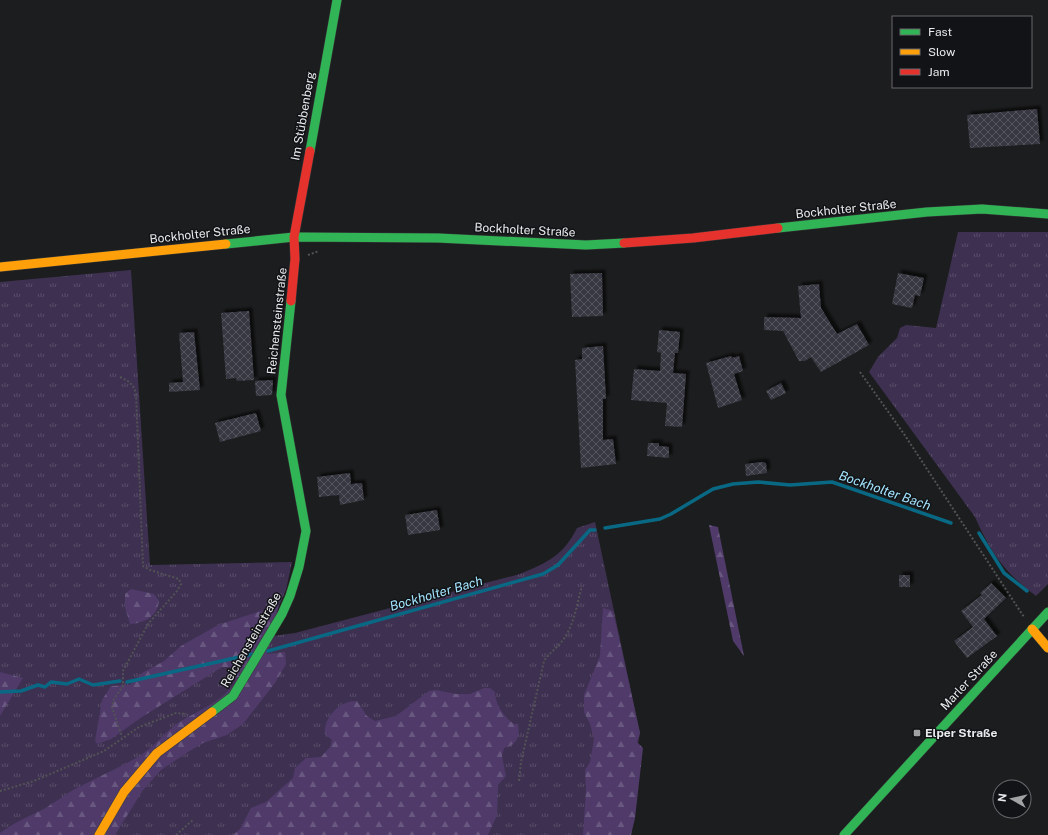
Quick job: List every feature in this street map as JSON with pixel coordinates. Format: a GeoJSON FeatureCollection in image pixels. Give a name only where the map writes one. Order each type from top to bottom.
{"type":"FeatureCollection","features":[{"type":"Feature","properties":{"kind":"street","name":"Im Stübbenberg"},"geometry":{"type":"LineString","coordinates":[[294,237],[337,0]]}},
{"type":"Feature","properties":{"kind":"street","name":"Bockholter Straße"},"geometry":{"type":"LineString","coordinates":[[0,267],[294,237],[438,238],[586,245],[693,238],[927,212],[982,209],[1048,214]]}},
{"type":"Feature","properties":{"kind":"street","name":"Reichensteinstraße"},"geometry":{"type":"LineString","coordinates":[[98,835],[124,792],[157,753],[206,718],[233,696],[282,614],[290,596],[304,549],[306,531],[281,395],[295,259],[294,237]]}},
{"type":"Feature","properties":{"kind":"street","name":"Marler Straße"},"geometry":{"type":"LineString","coordinates":[[844,835],[1048,612]]}},
{"type":"Feature","properties":{"kind":"street"},"geometry":{"type":"LineString","coordinates":[[1032,629],[1048,648]]}},
{"type":"Feature","properties":{"kind":"path"},"geometry":{"type":"LineString","coordinates":[[860,372],[904,434],[1032,629]]}},
{"type":"Feature","properties":{"kind":"path"},"geometry":{"type":"LineString","coordinates":[[120,377],[129,381],[134,386],[136,393],[142,566],[179,579],[181,584],[177,591],[148,624],[123,671],[123,686],[114,698],[112,707],[122,737]]}},
{"type":"Feature","properties":{"kind":"path"},"geometry":{"type":"LineString","coordinates":[[519,780],[521,762],[544,662],[547,656],[562,642],[568,633],[582,586]]}},
{"type":"Feature","properties":{"kind":"path"},"geometry":{"type":"LineString","coordinates":[[0,791],[34,782],[104,751],[122,737],[139,727],[176,713],[206,718]]}},
{"type":"Feature","properties":{"kind":"path"},"geometry":{"type":"LineString","coordinates":[[176,835],[194,819]]}},
{"type":"Feature","properties":{"kind":"green space"},"geometry":{"type":"Polygon","coordinates":[[[958,232],[1048,232],[1048,584],[1036,596],[1015,579],[1000,561],[987,541],[975,517],[869,372],[878,357],[897,338],[900,328],[906,325],[936,328],[958,232]]]}},
{"type":"Feature","properties":{"kind":"green space"},"geometry":{"type":"Polygon","coordinates":[[[131,270],[150,565],[292,562],[286,590],[265,637],[295,633],[520,574],[547,562],[560,552],[572,538],[577,528],[595,522],[640,733],[622,835],[0,835],[0,282],[131,270]]]}},
{"type":"Feature","properties":{"kind":"green space"},"geometry":{"type":"Polygon","coordinates":[[[709,525],[718,527],[744,656],[733,641],[709,525]]]}},
{"type":"Feature","properties":{"kind":"green space"},"geometry":{"type":"Polygon","coordinates":[[[131,589],[154,594],[159,601],[158,607],[153,615],[145,621],[130,624],[125,607],[125,594],[131,589]]]}},
{"type":"Feature","properties":{"kind":"green space"},"geometry":{"type":"Polygon","coordinates":[[[279,605],[267,654],[285,652],[286,664],[275,683],[243,724],[227,735],[203,743],[161,770],[143,790],[115,835],[0,835],[0,833],[10,826],[46,808],[73,790],[138,757],[154,745],[178,723],[206,707],[227,692],[234,684],[236,675],[232,667],[222,667],[142,717],[111,739],[97,744],[95,741],[102,700],[111,686],[130,685],[142,673],[164,661],[181,646],[218,625],[279,605]]]}},
{"type":"Feature","properties":{"kind":"green space"},"geometry":{"type":"Polygon","coordinates":[[[603,608],[613,611],[640,733],[637,742],[643,748],[635,818],[631,835],[583,835],[586,790],[585,770],[590,762],[594,739],[590,724],[584,712],[584,695],[600,656],[603,608]]]}},
{"type":"Feature","properties":{"kind":"green space"},"geometry":{"type":"Polygon","coordinates":[[[0,672],[23,678],[0,716],[0,672]]]}},
{"type":"Feature","properties":{"kind":"green space"},"geometry":{"type":"Polygon","coordinates":[[[484,688],[490,688],[495,692],[495,697],[501,710],[510,721],[514,724],[518,724],[519,729],[517,740],[512,745],[504,748],[502,756],[506,776],[498,785],[497,815],[488,835],[233,835],[240,829],[251,808],[266,802],[293,778],[295,768],[306,758],[321,757],[330,747],[332,740],[325,734],[327,722],[334,711],[345,703],[357,701],[367,716],[375,721],[396,716],[429,691],[436,690],[456,694],[470,694],[484,688]]]}},
{"type":"Feature","properties":{"kind":"building"},"geometry":{"type":"Polygon","coordinates":[[[1037,109],[1040,144],[970,148],[967,115],[1037,109]]]}},
{"type":"Feature","properties":{"kind":"building"},"geometry":{"type":"Polygon","coordinates":[[[602,273],[603,316],[572,317],[570,274],[602,273]]]}},
{"type":"Feature","properties":{"kind":"building"},"geometry":{"type":"Polygon","coordinates":[[[898,273],[924,278],[920,296],[915,295],[912,308],[892,304],[898,273]]]}},
{"type":"Feature","properties":{"kind":"building"},"geometry":{"type":"Polygon","coordinates":[[[819,284],[821,308],[837,334],[857,324],[869,345],[821,372],[811,357],[805,361],[799,361],[783,331],[764,330],[764,317],[801,318],[798,286],[819,284]]]}},
{"type":"Feature","properties":{"kind":"building"},"geometry":{"type":"Polygon","coordinates":[[[249,311],[254,380],[237,381],[236,378],[226,379],[221,313],[249,311]]]}},
{"type":"Feature","properties":{"kind":"building"},"geometry":{"type":"Polygon","coordinates":[[[659,330],[680,332],[678,353],[675,353],[673,373],[686,374],[682,427],[665,426],[667,403],[631,400],[634,369],[660,371],[661,353],[657,352],[659,330]]]}},
{"type":"Feature","properties":{"kind":"building"},"geometry":{"type":"Polygon","coordinates":[[[194,332],[200,390],[169,392],[169,383],[183,382],[179,333],[194,332]]]}},
{"type":"Feature","properties":{"kind":"building"},"geometry":{"type":"Polygon","coordinates":[[[603,346],[606,399],[603,399],[603,440],[613,439],[616,464],[581,468],[575,360],[582,359],[582,348],[603,346]]]}},
{"type":"Feature","properties":{"kind":"building"},"geometry":{"type":"Polygon","coordinates":[[[731,356],[732,358],[739,356],[743,371],[734,374],[742,400],[718,408],[706,363],[731,356]]]}},
{"type":"Feature","properties":{"kind":"building"},"geometry":{"type":"Polygon","coordinates":[[[273,380],[272,395],[256,396],[255,381],[273,380]]]}},
{"type":"Feature","properties":{"kind":"building"},"geometry":{"type":"Polygon","coordinates":[[[781,383],[786,393],[771,400],[766,391],[781,383]]]}},
{"type":"Feature","properties":{"kind":"building"},"geometry":{"type":"Polygon","coordinates":[[[256,413],[261,431],[220,442],[215,423],[256,413]]]}},
{"type":"Feature","properties":{"kind":"building"},"geometry":{"type":"Polygon","coordinates":[[[648,443],[659,443],[659,446],[669,447],[669,458],[647,456],[648,443]]]}},
{"type":"Feature","properties":{"kind":"building"},"geometry":{"type":"Polygon","coordinates":[[[766,463],[767,473],[746,476],[745,464],[766,463]]]}},
{"type":"Feature","properties":{"kind":"building"},"geometry":{"type":"Polygon","coordinates":[[[350,473],[351,484],[362,483],[364,500],[340,505],[339,495],[319,497],[317,477],[350,473]]]}},
{"type":"Feature","properties":{"kind":"building"},"geometry":{"type":"Polygon","coordinates":[[[437,510],[440,530],[408,535],[405,515],[437,510]]]}},
{"type":"Feature","properties":{"kind":"building"},"geometry":{"type":"Polygon","coordinates":[[[899,575],[910,575],[910,587],[899,587],[899,575]]]}},
{"type":"Feature","properties":{"kind":"building"},"geometry":{"type":"Polygon","coordinates":[[[991,583],[1006,598],[984,619],[997,636],[967,658],[954,641],[973,627],[961,611],[982,595],[980,593],[991,583]]]}},
{"type":"Feature","properties":{"kind":"waterway","name":"Bockholter Bach"},"geometry":{"type":"LineString","coordinates":[[605,528],[660,519],[713,489],[733,484],[758,482],[790,485],[832,482],[951,523]]}},
{"type":"Feature","properties":{"kind":"waterway","name":"Bockholter Bach"},"geometry":{"type":"LineString","coordinates":[[268,651],[543,574],[558,565],[590,530],[595,530]]}},
{"type":"Feature","properties":{"kind":"waterway","name":"Bockholter Bach"},"geometry":{"type":"LineString","coordinates":[[979,533],[1004,573],[1027,591]]}},
{"type":"Feature","properties":{"kind":"waterway","name":"Bockholter Bach"},"geometry":{"type":"LineString","coordinates":[[127,682],[253,654]]}},
{"type":"Feature","properties":{"kind":"waterway","name":"Bockholter Bach"},"geometry":{"type":"LineString","coordinates":[[0,692],[21,691],[38,685],[45,687],[51,682],[67,684],[79,679],[93,685],[120,681]]}},
{"type":"Feature","properties":{"kind":"traffic: fast"},"geometry":{"type":"LineString","coordinates":[[310,151],[337,0]]}},
{"type":"Feature","properties":{"kind":"traffic: fast"},"geometry":{"type":"LineString","coordinates":[[778,228],[927,212],[982,209],[1048,214]]}},
{"type":"Feature","properties":{"kind":"traffic: fast"},"geometry":{"type":"LineString","coordinates":[[226,244],[294,237],[438,238],[586,245],[624,243]]}},
{"type":"Feature","properties":{"kind":"traffic: fast"},"geometry":{"type":"LineString","coordinates":[[212,712],[233,696],[282,614],[290,596],[299,567],[306,531],[281,395],[291,301]]}},
{"type":"Feature","properties":{"kind":"traffic: fast"},"geometry":{"type":"LineString","coordinates":[[844,835],[1048,612]]}},
{"type":"Feature","properties":{"kind":"traffic: slow"},"geometry":{"type":"LineString","coordinates":[[0,267],[226,244]]}},
{"type":"Feature","properties":{"kind":"traffic: slow"},"geometry":{"type":"LineString","coordinates":[[1032,629],[1048,648]]}},
{"type":"Feature","properties":{"kind":"traffic: slow"},"geometry":{"type":"LineString","coordinates":[[99,835],[124,792],[157,753],[212,712]]}},
{"type":"Feature","properties":{"kind":"traffic: jam"},"geometry":{"type":"LineString","coordinates":[[291,301],[295,259],[294,237],[310,151]]}},
{"type":"Feature","properties":{"kind":"traffic: jam"},"geometry":{"type":"LineString","coordinates":[[624,243],[693,238],[778,228]]}},
{"type":"Feature","properties":{"kind":"place","name":"Elper Straße"},"geometry":{"type":"Point","coordinates":[917,733]}}]}
